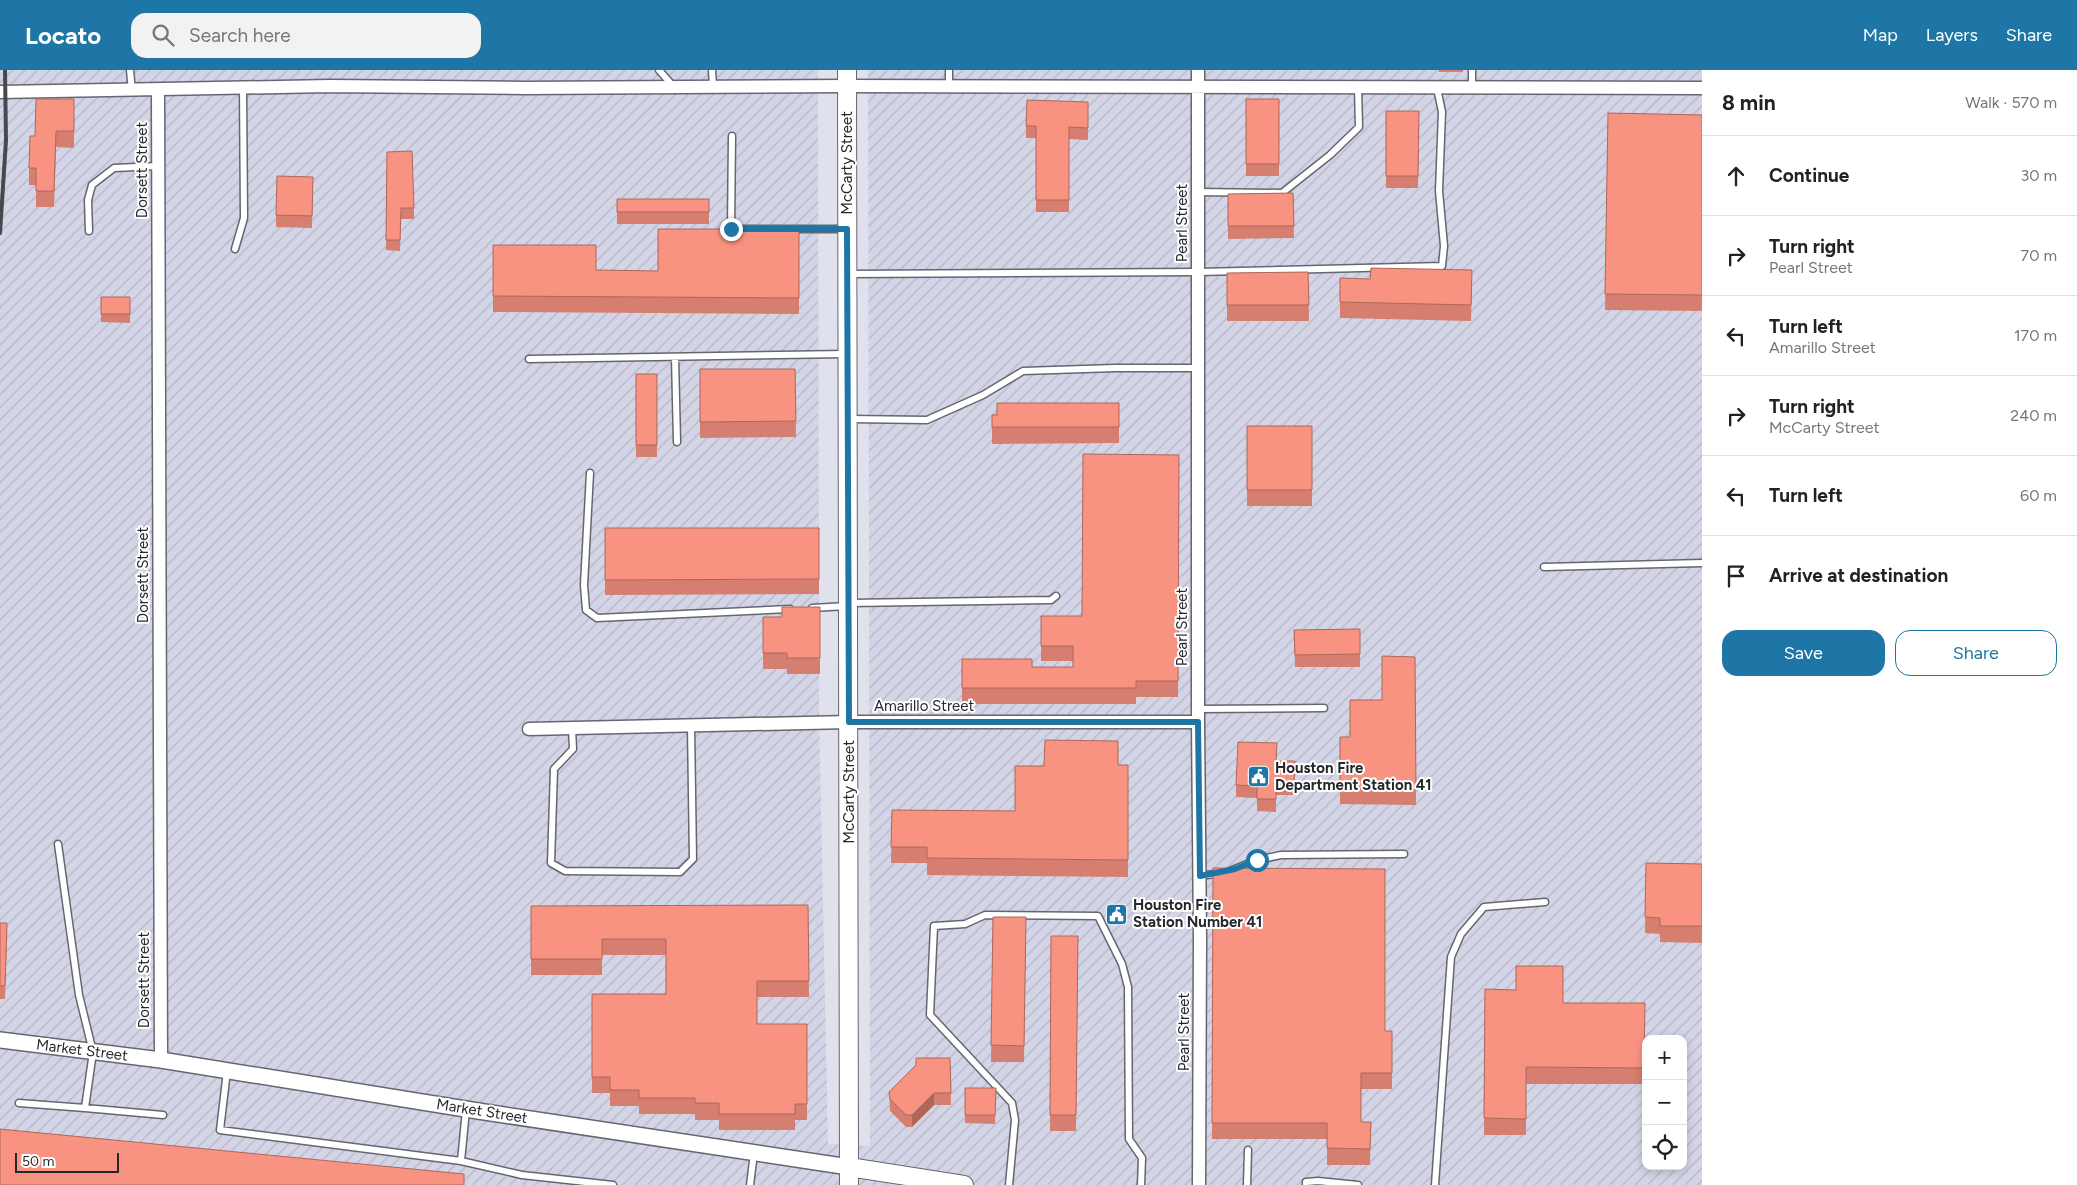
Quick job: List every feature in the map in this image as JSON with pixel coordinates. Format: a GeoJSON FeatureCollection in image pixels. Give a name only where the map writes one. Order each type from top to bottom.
{"type":"FeatureCollection","features":[{"type":"Feature","properties":{"kind":"main road","name":"McCarty Street"},"geometry":{"type":"LineString","coordinates":[[847,78],[849,1185]]}},
{"type":"Feature","properties":{"kind":"main road","name":"Market Street"},"geometry":{"type":"LineString","coordinates":[[849,1167],[964,1185]]}},
{"type":"Feature","properties":{"kind":"street","name":"Pearl Street"},"geometry":{"type":"LineString","coordinates":[[1198,70],[1199,1185]]}},
{"type":"Feature","properties":{"kind":"street"},"geometry":{"type":"LineString","coordinates":[[0,92],[330,86],[713,87],[847,78],[949,86],[1702,88]]}},
{"type":"Feature","properties":{"kind":"street","name":"Dorsett Street"},"geometry":{"type":"LineString","coordinates":[[158,90],[161,1060]]}},
{"type":"Feature","properties":{"kind":"street","name":"Amarillo Street"},"geometry":{"type":"LineString","coordinates":[[530,729],[1198,715]]}},
{"type":"Feature","properties":{"kind":"street","name":"Market Street"},"geometry":{"type":"LineString","coordinates":[[0,1040],[161,1060],[466,1109],[849,1167]]}},
{"type":"Feature","properties":{"kind":"lane"},"geometry":{"type":"LineString","coordinates":[[130,70],[132,91]]}},
{"type":"Feature","properties":{"kind":"lane"},"geometry":{"type":"LineString","coordinates":[[659,70],[674,87]]}},
{"type":"Feature","properties":{"kind":"lane"},"geometry":{"type":"LineString","coordinates":[[712,70],[713,87]]}},
{"type":"Feature","properties":{"kind":"lane"},"geometry":{"type":"LineString","coordinates":[[949,70],[949,86]]}},
{"type":"Feature","properties":{"kind":"lane"},"geometry":{"type":"LineString","coordinates":[[1472,70],[1472,88]]}},
{"type":"Feature","properties":{"kind":"lane"},"geometry":{"type":"LineString","coordinates":[[235,249],[244,218],[243,88]]}},
{"type":"Feature","properties":{"kind":"lane"},"geometry":{"type":"LineString","coordinates":[[1198,192],[1282,193],[1330,155],[1359,127],[1358,88]]}},
{"type":"Feature","properties":{"kind":"lane"},"geometry":{"type":"LineString","coordinates":[[848,274],[1198,272],[1442,266],[1444,246],[1439,190],[1442,112],[1437,88]]}},
{"type":"Feature","properties":{"kind":"lane"},"geometry":{"type":"LineString","coordinates":[[732,136],[731,229],[847,229]]}},
{"type":"Feature","properties":{"kind":"lane"},"geometry":{"type":"LineString","coordinates":[[89,231],[88,200],[92,185],[114,168],[158,166]]}},
{"type":"Feature","properties":{"kind":"lane"},"geometry":{"type":"LineString","coordinates":[[529,360],[848,354]]}},
{"type":"Feature","properties":{"kind":"lane"},"geometry":{"type":"LineString","coordinates":[[674,357],[678,442]]}},
{"type":"Feature","properties":{"kind":"lane"},"geometry":{"type":"LineString","coordinates":[[848,419],[927,420],[983,395],[1024,371],[1198,368]]}},
{"type":"Feature","properties":{"kind":"lane"},"geometry":{"type":"LineString","coordinates":[[590,473],[584,585],[586,610],[597,618],[848,604],[1051,600],[1056,596]]}},
{"type":"Feature","properties":{"kind":"lane"},"geometry":{"type":"LineString","coordinates":[[1544,567],[1702,563]]}},
{"type":"Feature","properties":{"kind":"lane"},"geometry":{"type":"LineString","coordinates":[[1198,715],[1324,708]]}},
{"type":"Feature","properties":{"kind":"lane"},"geometry":{"type":"LineString","coordinates":[[572,728],[573,749],[554,769],[552,863],[564,871],[680,872],[694,859],[691,726]]}},
{"type":"Feature","properties":{"kind":"lane"},"geometry":{"type":"LineString","coordinates":[[58,844],[80,995],[93,1052],[85,1108]]}},
{"type":"Feature","properties":{"kind":"lane"},"geometry":{"type":"LineString","coordinates":[[1200,876],[1235,869],[1257,860],[1280,855],[1404,854]]}},
{"type":"Feature","properties":{"kind":"lane"},"geometry":{"type":"LineString","coordinates":[[1436,1185],[1452,957],[1461,934],[1484,907],[1545,902]]}},
{"type":"Feature","properties":{"kind":"lane"},"geometry":{"type":"LineString","coordinates":[[1009,1185],[1015,1120],[1012,1103],[930,1015],[934,926],[965,924],[985,915],[1098,916],[1122,964],[1128,987],[1129,1139],[1142,1158],[1141,1185]]}},
{"type":"Feature","properties":{"kind":"lane"},"geometry":{"type":"LineString","coordinates":[[227,1071],[220,1130],[461,1161],[522,1175],[613,1185]]}},
{"type":"Feature","properties":{"kind":"lane"},"geometry":{"type":"LineString","coordinates":[[19,1102],[163,1115]]}},
{"type":"Feature","properties":{"kind":"lane"},"geometry":{"type":"LineString","coordinates":[[461,1161],[466,1109]]}},
{"type":"Feature","properties":{"kind":"lane"},"geometry":{"type":"LineString","coordinates":[[1247,1185],[1248,1150]]}},
{"type":"Feature","properties":{"kind":"lane"},"geometry":{"type":"LineString","coordinates":[[750,1185],[754,1153]]}},
{"type":"Feature","properties":{"kind":"lane"},"geometry":{"type":"LineString","coordinates":[[1306,1185],[1306,1182],[1318,1181],[1358,1185]]}},
{"type":"Feature","properties":{"kind":"shaded area"},"geometry":{"type":"Polygon","coordinates":[[[0,70],[818,70],[819,713],[828,1144],[870,1146],[868,70],[1702,70],[1702,1185],[0,1185],[0,70]]]}},
{"type":"Feature","properties":{"kind":"building"},"geometry":{"type":"Polygon","coordinates":[[[36,99],[74,99],[74,131],[56,131],[54,191],[36,191],[36,168],[29,168],[30,136],[35,136],[36,99]]]}},
{"type":"Feature","properties":{"kind":"building"},"geometry":{"type":"Polygon","coordinates":[[[1246,99],[1279,99],[1279,164],[1246,164],[1246,99]]]}},
{"type":"Feature","properties":{"kind":"building"},"geometry":{"type":"Polygon","coordinates":[[[1027,100],[1088,102],[1088,128],[1069,127],[1069,200],[1036,200],[1036,126],[1026,126],[1027,100]]]}},
{"type":"Feature","properties":{"kind":"building"},"geometry":{"type":"Polygon","coordinates":[[[1386,111],[1419,111],[1418,176],[1386,176],[1386,111]]]}},
{"type":"Feature","properties":{"kind":"building"},"geometry":{"type":"Polygon","coordinates":[[[1608,113],[1702,115],[1702,295],[1605,294],[1608,113]]]}},
{"type":"Feature","properties":{"kind":"building"},"geometry":{"type":"Polygon","coordinates":[[[412,151],[414,208],[401,208],[400,240],[386,240],[387,152],[412,151]]]}},
{"type":"Feature","properties":{"kind":"building"},"geometry":{"type":"Polygon","coordinates":[[[277,176],[313,177],[312,216],[276,215],[277,176]]]}},
{"type":"Feature","properties":{"kind":"building"},"geometry":{"type":"Polygon","coordinates":[[[1293,193],[1294,226],[1228,226],[1228,194],[1293,193]]]}},
{"type":"Feature","properties":{"kind":"building"},"geometry":{"type":"Polygon","coordinates":[[[617,199],[709,199],[709,212],[617,212],[617,199]]]}},
{"type":"Feature","properties":{"kind":"building"},"geometry":{"type":"Polygon","coordinates":[[[658,229],[799,229],[799,298],[493,296],[493,245],[596,245],[596,270],[658,271],[658,229]]]}},
{"type":"Feature","properties":{"kind":"building"},"geometry":{"type":"Polygon","coordinates":[[[1371,268],[1472,270],[1471,305],[1340,302],[1340,278],[1370,279],[1371,268]]]}},
{"type":"Feature","properties":{"kind":"building"},"geometry":{"type":"Polygon","coordinates":[[[1308,272],[1309,305],[1227,305],[1227,273],[1308,272]]]}},
{"type":"Feature","properties":{"kind":"building"},"geometry":{"type":"Polygon","coordinates":[[[101,297],[130,297],[130,314],[101,314],[101,297]]]}},
{"type":"Feature","properties":{"kind":"building"},"geometry":{"type":"Polygon","coordinates":[[[700,369],[795,369],[796,421],[700,422],[700,369]]]}},
{"type":"Feature","properties":{"kind":"building"},"geometry":{"type":"Polygon","coordinates":[[[636,374],[657,374],[657,445],[636,445],[636,374]]]}},
{"type":"Feature","properties":{"kind":"building"},"geometry":{"type":"Polygon","coordinates":[[[997,403],[1119,403],[1119,427],[992,427],[992,415],[997,415],[997,403]]]}},
{"type":"Feature","properties":{"kind":"building"},"geometry":{"type":"Polygon","coordinates":[[[1247,426],[1312,426],[1312,490],[1247,490],[1247,426]]]}},
{"type":"Feature","properties":{"kind":"building"},"geometry":{"type":"Polygon","coordinates":[[[1083,454],[1179,455],[1178,681],[1136,681],[1136,688],[962,688],[962,659],[1032,659],[1032,667],[1073,667],[1073,646],[1041,646],[1041,616],[1082,616],[1083,454]]]}},
{"type":"Feature","properties":{"kind":"building"},"geometry":{"type":"Polygon","coordinates":[[[605,528],[819,528],[819,579],[605,580],[605,528]]]}},
{"type":"Feature","properties":{"kind":"building"},"geometry":{"type":"Polygon","coordinates":[[[782,607],[820,607],[820,658],[787,658],[787,653],[763,653],[763,617],[782,617],[782,607]]]}},
{"type":"Feature","properties":{"kind":"building"},"geometry":{"type":"Polygon","coordinates":[[[1360,629],[1360,654],[1295,655],[1294,630],[1360,629]]]}},
{"type":"Feature","properties":{"kind":"building"},"geometry":{"type":"Polygon","coordinates":[[[1382,656],[1415,657],[1416,789],[1340,788],[1340,737],[1350,737],[1350,700],[1382,700],[1382,656]]]}},
{"type":"Feature","properties":{"kind":"building"},"geometry":{"type":"Polygon","coordinates":[[[1045,740],[1118,741],[1118,765],[1128,765],[1128,860],[927,858],[927,847],[891,847],[892,810],[1015,811],[1015,766],[1044,766],[1045,740]]]}},
{"type":"Feature","properties":{"kind":"building"},"geometry":{"type":"Polygon","coordinates":[[[1238,742],[1277,743],[1276,761],[1295,761],[1294,783],[1276,783],[1276,799],[1257,799],[1257,786],[1236,785],[1238,742]]]}},
{"type":"Feature","properties":{"kind":"building"},"geometry":{"type":"Polygon","coordinates":[[[1646,863],[1702,864],[1702,926],[1660,926],[1660,918],[1645,917],[1646,863]]]}},
{"type":"Feature","properties":{"kind":"building"},"geometry":{"type":"Polygon","coordinates":[[[1213,868],[1385,869],[1385,1031],[1392,1031],[1392,1073],[1361,1073],[1361,1122],[1371,1122],[1370,1149],[1327,1148],[1327,1123],[1212,1123],[1213,868]]]}},
{"type":"Feature","properties":{"kind":"building"},"geometry":{"type":"Polygon","coordinates":[[[808,905],[809,981],[757,981],[757,1024],[807,1024],[807,1104],[795,1104],[795,1114],[719,1114],[719,1103],[695,1103],[695,1098],[639,1098],[639,1090],[610,1090],[610,1077],[592,1077],[592,994],[666,994],[666,939],[602,939],[602,959],[531,959],[531,906],[808,905]]]}},
{"type":"Feature","properties":{"kind":"building"},"geometry":{"type":"Polygon","coordinates":[[[993,917],[1026,917],[1024,1046],[991,1045],[993,917]]]}},
{"type":"Feature","properties":{"kind":"building"},"geometry":{"type":"Polygon","coordinates":[[[0,923],[7,923],[5,986],[0,986],[0,923]]]}},
{"type":"Feature","properties":{"kind":"building"},"geometry":{"type":"Polygon","coordinates":[[[1051,936],[1078,936],[1076,1115],[1050,1115],[1051,936]]]}},
{"type":"Feature","properties":{"kind":"building"},"geometry":{"type":"Polygon","coordinates":[[[1516,966],[1563,966],[1563,1003],[1645,1003],[1645,1035],[1642,1035],[1642,1068],[1526,1067],[1526,1119],[1484,1118],[1485,989],[1516,990],[1516,966]]]}},
{"type":"Feature","properties":{"kind":"building"},"geometry":{"type":"Polygon","coordinates":[[[916,1058],[950,1058],[951,1093],[934,1093],[912,1115],[906,1115],[890,1099],[889,1092],[916,1065],[916,1058]]]}},
{"type":"Feature","properties":{"kind":"building"},"geometry":{"type":"Polygon","coordinates":[[[965,1088],[996,1088],[995,1115],[965,1115],[965,1088]]]}},
{"type":"Feature","properties":{"kind":"building"},"geometry":{"type":"Polygon","coordinates":[[[0,1129],[464,1174],[464,1185],[0,1185],[0,1129]]]}},
{"type":"Feature","properties":{"kind":"railway"},"geometry":{"type":"LineString","coordinates":[[0,233],[6,140],[5,70]]}},
{"type":"Feature","properties":{"kind":"place","name":"Houston Fire Department Station 41"},"geometry":{"type":"Point","coordinates":[1259,777]}},
{"type":"Feature","properties":{"kind":"place","name":"Houston Fire Station Number 41"},"geometry":{"type":"Point","coordinates":[1117,914]}},
{"type":"Feature","properties":{"kind":"route"},"geometry":{"type":"LineString","coordinates":[[731,229],[847,229],[849,722],[1198,722],[1200,876],[1235,869],[1257,860]]}}]}
